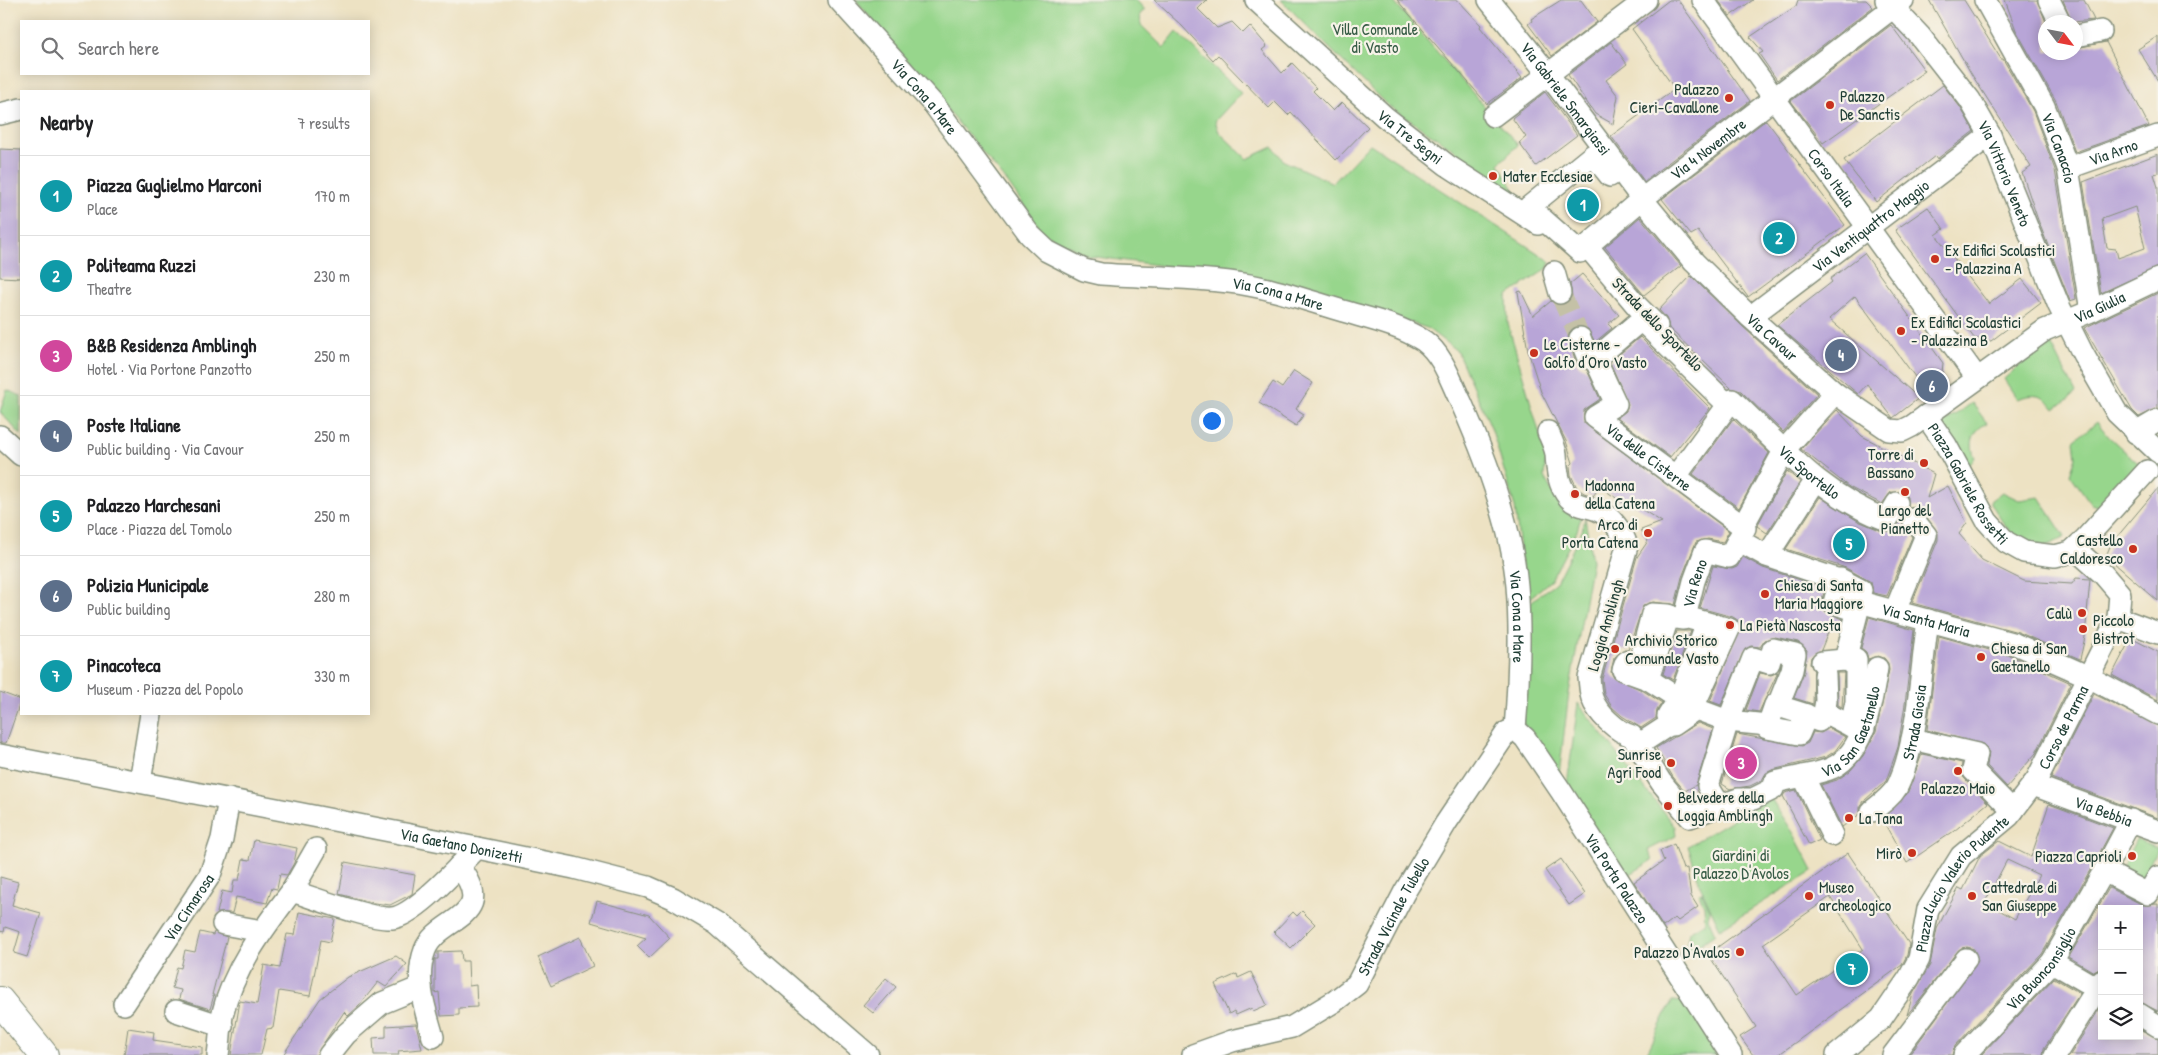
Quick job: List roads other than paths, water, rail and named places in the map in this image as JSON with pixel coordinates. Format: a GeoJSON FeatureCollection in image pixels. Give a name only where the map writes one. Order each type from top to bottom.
{"type":"FeatureCollection","features":[{"type":"Feature","properties":{"kind":"main road"},"geometry":{"type":"LineString","coordinates":[[0,1001],[44,1055]]}},
{"type":"Feature","properties":{"kind":"street","name":"Via Cona a Mare"},"geometry":{"type":"LineString","coordinates":[[839,0],[935,106],[1014,216],[1047,251],[1084,270],[1101,274],[1231,282],[1279,293],[1399,328],[1425,342],[1443,364],[1468,417],[1494,486],[1507,531],[1517,584],[1520,639],[1515,729]]}},
{"type":"Feature","properties":{"kind":"street","name":"Via Tre Segni"},"geometry":{"type":"LineString","coordinates":[[1256,0],[1385,117],[1432,153],[1584,249]]}},
{"type":"Feature","properties":{"kind":"street","name":"Via Gabriele Smargiassi"},"geometry":{"type":"LineString","coordinates":[[1489,0],[1548,74],[1637,203]]}},
{"type":"Feature","properties":{"kind":"street"},"geometry":{"type":"LineString","coordinates":[[1493,116],[1646,0]]}},
{"type":"Feature","properties":{"kind":"street","name":"Corso Italia"},"geometry":{"type":"LineString","coordinates":[[1703,0],[1976,378]]}},
{"type":"Feature","properties":{"kind":"street","name":"Via Canaccio"},"geometry":{"type":"LineString","coordinates":[[1985,0],[2044,106],[2068,168],[2092,312]]}},
{"type":"Feature","properties":{"kind":"street"},"geometry":{"type":"LineString","coordinates":[[2049,0],[2056,15]]}},
{"type":"Feature","properties":{"kind":"street","name":"Via 4 Novembre"},"geometry":{"type":"LineString","coordinates":[[1584,249],[1637,203],[1775,98],[1894,2]]}},
{"type":"Feature","properties":{"kind":"street","name":"Via Vittorio Veneto"},"geometry":{"type":"LineString","coordinates":[[1894,2],[1970,100],[1990,135],[2066,320],[2091,369],[2117,413],[2158,452]]}},
{"type":"Feature","properties":{"kind":"street"},"geometry":{"type":"LineString","coordinates":[[2083,35],[2101,31]]}},
{"type":"Feature","properties":{"kind":"street"},"geometry":{"type":"LineString","coordinates":[[0,114],[20,109]]}},
{"type":"Feature","properties":{"kind":"street","name":"Via Ventiquattro Maggio"},"geometry":{"type":"LineString","coordinates":[[1750,317],[1990,135]]}},
{"type":"Feature","properties":{"kind":"street","name":"Via Arno"},"geometry":{"type":"LineString","coordinates":[[2068,168],[2158,136]]}},
{"type":"Feature","properties":{"kind":"street"},"geometry":{"type":"LineString","coordinates":[[1584,249],[1529,207],[1593,155],[1637,203]]}},
{"type":"Feature","properties":{"kind":"street","name":"Via Cavour"},"geometry":{"type":"LineString","coordinates":[[1637,203],[1750,317],[1835,393],[1889,430],[1902,431],[1926,416]]}},
{"type":"Feature","properties":{"kind":"street","name":"Strada dello Sportello"},"geometry":{"type":"LineString","coordinates":[[1584,249],[1730,402]]}},
{"type":"Feature","properties":{"kind":"street"},"geometry":{"type":"LineString","coordinates":[[1554,272],[1560,292]]}},
{"type":"Feature","properties":{"kind":"street","name":"Via Giulia"},"geometry":{"type":"LineString","coordinates":[[2066,320],[2092,312],[2158,279]]}},
{"type":"Feature","properties":{"kind":"street"},"geometry":{"type":"LineString","coordinates":[[1580,338],[1588,358],[1595,359],[1641,320],[1730,402],[1676,476]]}},
{"type":"Feature","properties":{"kind":"street","name":"Piazza Gabriele Rossetti"},"geometry":{"type":"LineString","coordinates":[[2066,320],[2045,330],[1976,378],[1926,416],[1946,445],[1987,521],[2006,542],[2024,552],[2042,556],[2062,555],[2075,549]]}},
{"type":"Feature","properties":{"kind":"street","name":"Via delle Cisterne"},"geometry":{"type":"LineString","coordinates":[[1595,359],[1616,404],[1595,418],[1676,476],[1768,556]]}},
{"type":"Feature","properties":{"kind":"street"},"geometry":{"type":"LineString","coordinates":[[1741,533],[1785,449],[1835,393]]}},
{"type":"Feature","properties":{"kind":"street","name":"Via Sportello"},"geometry":{"type":"LineString","coordinates":[[1730,402],[1785,449],[1816,480],[1842,499],[1888,520],[1896,503]]}},
{"type":"Feature","properties":{"kind":"street"},"geometry":{"type":"LineString","coordinates":[[2136,433],[2158,420]]}},
{"type":"Feature","properties":{"kind":"street","name":"Loggia Amblingh"},"geometry":{"type":"LineString","coordinates":[[1548,432],[1556,453],[1555,469],[1567,495],[1574,502],[1590,509],[1596,509],[1605,515],[1617,528],[1635,540],[1589,678],[1591,696],[1596,706],[1622,733],[1632,736],[1661,782],[1690,817]]}},
{"type":"Feature","properties":{"kind":"street"},"geometry":{"type":"LineString","coordinates":[[0,436],[20,454]]}},
{"type":"Feature","properties":{"kind":"street"},"geometry":{"type":"LineString","coordinates":[[2147,471],[2075,549],[2103,574],[2120,594],[2118,618],[2158,633]]}},
{"type":"Feature","properties":{"kind":"street"},"geometry":{"type":"LineString","coordinates":[[1768,556],[1816,480]]}},
{"type":"Feature","properties":{"kind":"street"},"geometry":{"type":"LineString","coordinates":[[1895,611],[1926,535],[1913,519]]}},
{"type":"Feature","properties":{"kind":"street","name":"Via Reno"},"geometry":{"type":"LineString","coordinates":[[1687,702],[1648,679],[1668,616],[1694,581],[1705,551],[1729,556],[1741,533]]}},
{"type":"Feature","properties":{"kind":"street","name":"Via Santa Maria"},"geometry":{"type":"LineString","coordinates":[[1768,556],[1839,582],[1859,600],[2015,644],[2090,678],[2158,714]]}},
{"type":"Feature","properties":{"kind":"street"},"geometry":{"type":"LineString","coordinates":[[1778,705],[1815,714],[1857,728],[1851,659],[1859,600]]}},
{"type":"Feature","properties":{"kind":"street"},"geometry":{"type":"LineString","coordinates":[[1638,745],[1672,723],[1673,725],[1729,629],[1668,616]]}},
{"type":"Feature","properties":{"kind":"street","name":"Corso de Parma"},"geometry":{"type":"LineString","coordinates":[[2040,785],[2118,618]]}},
{"type":"Feature","properties":{"kind":"street","name":"Strada Giosia"},"geometry":{"type":"LineString","coordinates":[[1872,811],[1887,799],[1896,788],[1912,739],[1928,620]]}},
{"type":"Feature","properties":{"kind":"street"},"geometry":{"type":"LineString","coordinates":[[1687,702],[1707,623]]}},
{"type":"Feature","properties":{"kind":"street"},"geometry":{"type":"LineString","coordinates":[[1720,806],[1708,786],[1728,720],[1753,658],[1769,663],[1773,649],[1795,654],[1795,660],[1778,705],[1775,705],[1768,725]]}},
{"type":"Feature","properties":{"kind":"street"},"geometry":{"type":"LineString","coordinates":[[1687,702],[1728,720],[1768,725],[1768,728],[1798,734],[1826,701],[1824,669],[1851,659]]}},
{"type":"Feature","properties":{"kind":"street","name":"Via San Gaetanello"},"geometry":{"type":"LineString","coordinates":[[1690,817],[1738,799],[1753,799],[1773,789],[1775,782],[1833,767],[1851,751],[1877,668]]}},
{"type":"Feature","properties":{"kind":"street"},"geometry":{"type":"LineString","coordinates":[[140,782],[151,715]]}},
{"type":"Feature","properties":{"kind":"street","name":"Strada Vicinale Tubello"},"geometry":{"type":"LineString","coordinates":[[1193,1055],[1232,1041],[1292,1027],[1335,1001],[1357,984],[1404,893],[1446,823],[1507,732],[1515,729]]}},
{"type":"Feature","properties":{"kind":"street","name":"Via Porta Palazzo"},"geometry":{"type":"LineString","coordinates":[[1515,729],[1525,738],[1561,791],[1731,1055]]}},
{"type":"Feature","properties":{"kind":"street"},"geometry":{"type":"LineString","coordinates":[[1912,739],[1977,754],[1973,770],[2006,805]]}},
{"type":"Feature","properties":{"kind":"street","name":"Via Gaetano Donizetti"},"geometry":{"type":"LineString","coordinates":[[0,755],[477,848],[624,880],[673,898],[717,924],[868,1055]]}},
{"type":"Feature","properties":{"kind":"street","name":"Via San Gaetanello"},"geometry":{"type":"LineString","coordinates":[[1803,776],[1832,835]]}},
{"type":"Feature","properties":{"kind":"street","name":"Piazza Lucio Valerio Pudente"},"geometry":{"type":"LineString","coordinates":[[1837,1055],[1881,1019],[1898,996],[1920,959],[1928,909],[1961,856],[2006,805],[2040,785]]}},
{"type":"Feature","properties":{"kind":"street","name":"Via Bebbia"},"geometry":{"type":"LineString","coordinates":[[2040,785],[2158,831]]}},
{"type":"Feature","properties":{"kind":"street","name":"Via Cimarosa"},"geometry":{"type":"LineString","coordinates":[[124,1004],[210,875],[222,839],[229,799]]}},
{"type":"Feature","properties":{"kind":"street"},"geometry":{"type":"LineString","coordinates":[[2131,820],[2104,871],[2151,895]]}},
{"type":"Feature","properties":{"kind":"street"},"geometry":{"type":"LineString","coordinates":[[292,891],[368,914],[393,918],[414,908],[477,848]]}},
{"type":"Feature","properties":{"kind":"street"},"geometry":{"type":"LineString","coordinates":[[218,1055],[228,997],[239,968],[262,931],[292,891],[316,849]]}},
{"type":"Feature","properties":{"kind":"street"},"geometry":{"type":"LineString","coordinates":[[433,1037],[421,987],[422,961],[426,948],[441,931],[464,915],[471,900],[473,891],[469,879],[459,866]]}},
{"type":"Feature","properties":{"kind":"street","name":"Via Buonconsiglio"},"geometry":{"type":"LineString","coordinates":[[1964,1055],[2052,962],[2104,871]]}},
{"type":"Feature","properties":{"kind":"street"},"geometry":{"type":"LineString","coordinates":[[223,924],[262,931]]}},
{"type":"Feature","properties":{"kind":"street"},"geometry":{"type":"LineString","coordinates":[[1893,1055],[1966,959]]}},
{"type":"Feature","properties":{"kind":"street"},"geometry":{"type":"LineString","coordinates":[[2052,962],[2098,986]]}},
{"type":"Feature","properties":{"kind":"street"},"geometry":{"type":"LineString","coordinates":[[329,1055],[346,1034],[382,1003],[421,987]]}},
{"type":"Feature","properties":{"kind":"street"},"geometry":{"type":"LineString","coordinates":[[2055,1055],[2098,990]]}},
{"type":"Feature","properties":{"kind":"street"},"geometry":{"type":"LineString","coordinates":[[176,1011],[222,1026]]}},
{"type":"Feature","properties":{"kind":"street"},"geometry":{"type":"LineString","coordinates":[[2143,1017],[2158,1026]]}},
{"type":"Feature","properties":{"kind":"street"},"geometry":{"type":"LineString","coordinates":[[1870,1029],[1888,1055]]}},
{"type":"Feature","properties":{"kind":"tunnel"},"geometry":{"type":"LineString","coordinates":[[1560,293],[1580,338]]}},
{"type":"Feature","properties":{"kind":"place","name":"Palazzo Cieri-Cavallone"},"geometry":{"type":"Point","coordinates":[1729,98]}},
{"type":"Feature","properties":{"kind":"place","name":"Palazzo De Sanctis"},"geometry":{"type":"Point","coordinates":[1830,105]}},
{"type":"Feature","properties":{"kind":"place","name":"Mater Ecclesiae"},"geometry":{"type":"Point","coordinates":[1493,176]}},
{"type":"Feature","properties":{"kind":"place","name":"Piazza Guglielmo Marconi"},"geometry":{"type":"Point","coordinates":[1583,205]}},
{"type":"Feature","properties":{"kind":"place","name":"Politeama Ruzzi"},"geometry":{"type":"Point","coordinates":[1779,238]}},
{"type":"Feature","properties":{"kind":"place","name":"Ex Edifici Scolastici - Palazzina A"},"geometry":{"type":"Point","coordinates":[1935,259]}},
{"type":"Feature","properties":{"kind":"place","name":"Ex Edifici Scolastici - Palazzina B"},"geometry":{"type":"Point","coordinates":[1901,331]}},
{"type":"Feature","properties":{"kind":"place","name":"Le Cisterne - Golfo d’Oro Vasto"},"geometry":{"type":"Point","coordinates":[1534,353]}},
{"type":"Feature","properties":{"kind":"place","name":"Poste Italiane"},"geometry":{"type":"Point","coordinates":[1841,355]}},
{"type":"Feature","properties":{"kind":"place","name":"Polizia Municipale"},"geometry":{"type":"Point","coordinates":[1932,386]}},
{"type":"Feature","properties":{"kind":"place","name":"Torre di Bassano"},"geometry":{"type":"Point","coordinates":[1924,463]}},
{"type":"Feature","properties":{"kind":"place","name":"Largo del Pianetto"},"geometry":{"type":"Point","coordinates":[1905,492]}},
{"type":"Feature","properties":{"kind":"place","name":"Madonna della Catena"},"geometry":{"type":"Point","coordinates":[1575,494]}},
{"type":"Feature","properties":{"kind":"place","name":"Arco di Porta Catena"},"geometry":{"type":"Point","coordinates":[1648,533]}},
{"type":"Feature","properties":{"kind":"place","name":"Palazzo Marchesani"},"geometry":{"type":"Point","coordinates":[1849,544]}},
{"type":"Feature","properties":{"kind":"place","name":"Castello Caldoresco"},"geometry":{"type":"Point","coordinates":[2133,549]}},
{"type":"Feature","properties":{"kind":"place","name":"Chiesa di Santa Maria Maggiore"},"geometry":{"type":"Point","coordinates":[1765,594]}},
{"type":"Feature","properties":{"kind":"place","name":"Calù"},"geometry":{"type":"Point","coordinates":[2082,613]}},
{"type":"Feature","properties":{"kind":"place","name":"La Pietà Nascosta"},"geometry":{"type":"Point","coordinates":[1730,625]}},
{"type":"Feature","properties":{"kind":"place","name":"Piccolo Bistrot"},"geometry":{"type":"Point","coordinates":[2083,629]}},
{"type":"Feature","properties":{"kind":"place","name":"Archivio Storico Comunale Vasto"},"geometry":{"type":"Point","coordinates":[1615,649]}},
{"type":"Feature","properties":{"kind":"place","name":"Chiesa di San Gaetanello"},"geometry":{"type":"Point","coordinates":[1981,657]}},
{"type":"Feature","properties":{"kind":"place","name":"Sunrise Agri Food"},"geometry":{"type":"Point","coordinates":[1671,763]}},
{"type":"Feature","properties":{"kind":"place","name":"B&B Residenza Amblingh"},"geometry":{"type":"Point","coordinates":[1741,763]}},
{"type":"Feature","properties":{"kind":"place","name":"Palazzo Maio"},"geometry":{"type":"Point","coordinates":[1958,771]}},
{"type":"Feature","properties":{"kind":"place","name":"Belvedere della Loggia Amblingh"},"geometry":{"type":"Point","coordinates":[1668,806]}},
{"type":"Feature","properties":{"kind":"place","name":"La Tana"},"geometry":{"type":"Point","coordinates":[1849,818]}},
{"type":"Feature","properties":{"kind":"place","name":"Mirò"},"geometry":{"type":"Point","coordinates":[1912,853]}},
{"type":"Feature","properties":{"kind":"place","name":"Piazza Caprioli"},"geometry":{"type":"Point","coordinates":[2132,856]}},
{"type":"Feature","properties":{"kind":"place","name":"Museo archeologico"},"geometry":{"type":"Point","coordinates":[1809,896]}},
{"type":"Feature","properties":{"kind":"place","name":"Cattedrale di San Giuseppe"},"geometry":{"type":"Point","coordinates":[1972,896]}},
{"type":"Feature","properties":{"kind":"place","name":"Palazzo D'Avalos"},"geometry":{"type":"Point","coordinates":[1740,952]}},
{"type":"Feature","properties":{"kind":"place","name":"Pinacoteca"},"geometry":{"type":"Point","coordinates":[1852,969]}},
{"type":"Feature","properties":{"kind":"park label","name":"Villa Comunale di Vasto"},"geometry":{"type":"Point","coordinates":[1375,38]}},
{"type":"Feature","properties":{"kind":"park label","name":"Giardini di Palazzo D'Avolos"},"geometry":{"type":"Point","coordinates":[1741,864]}}]}
